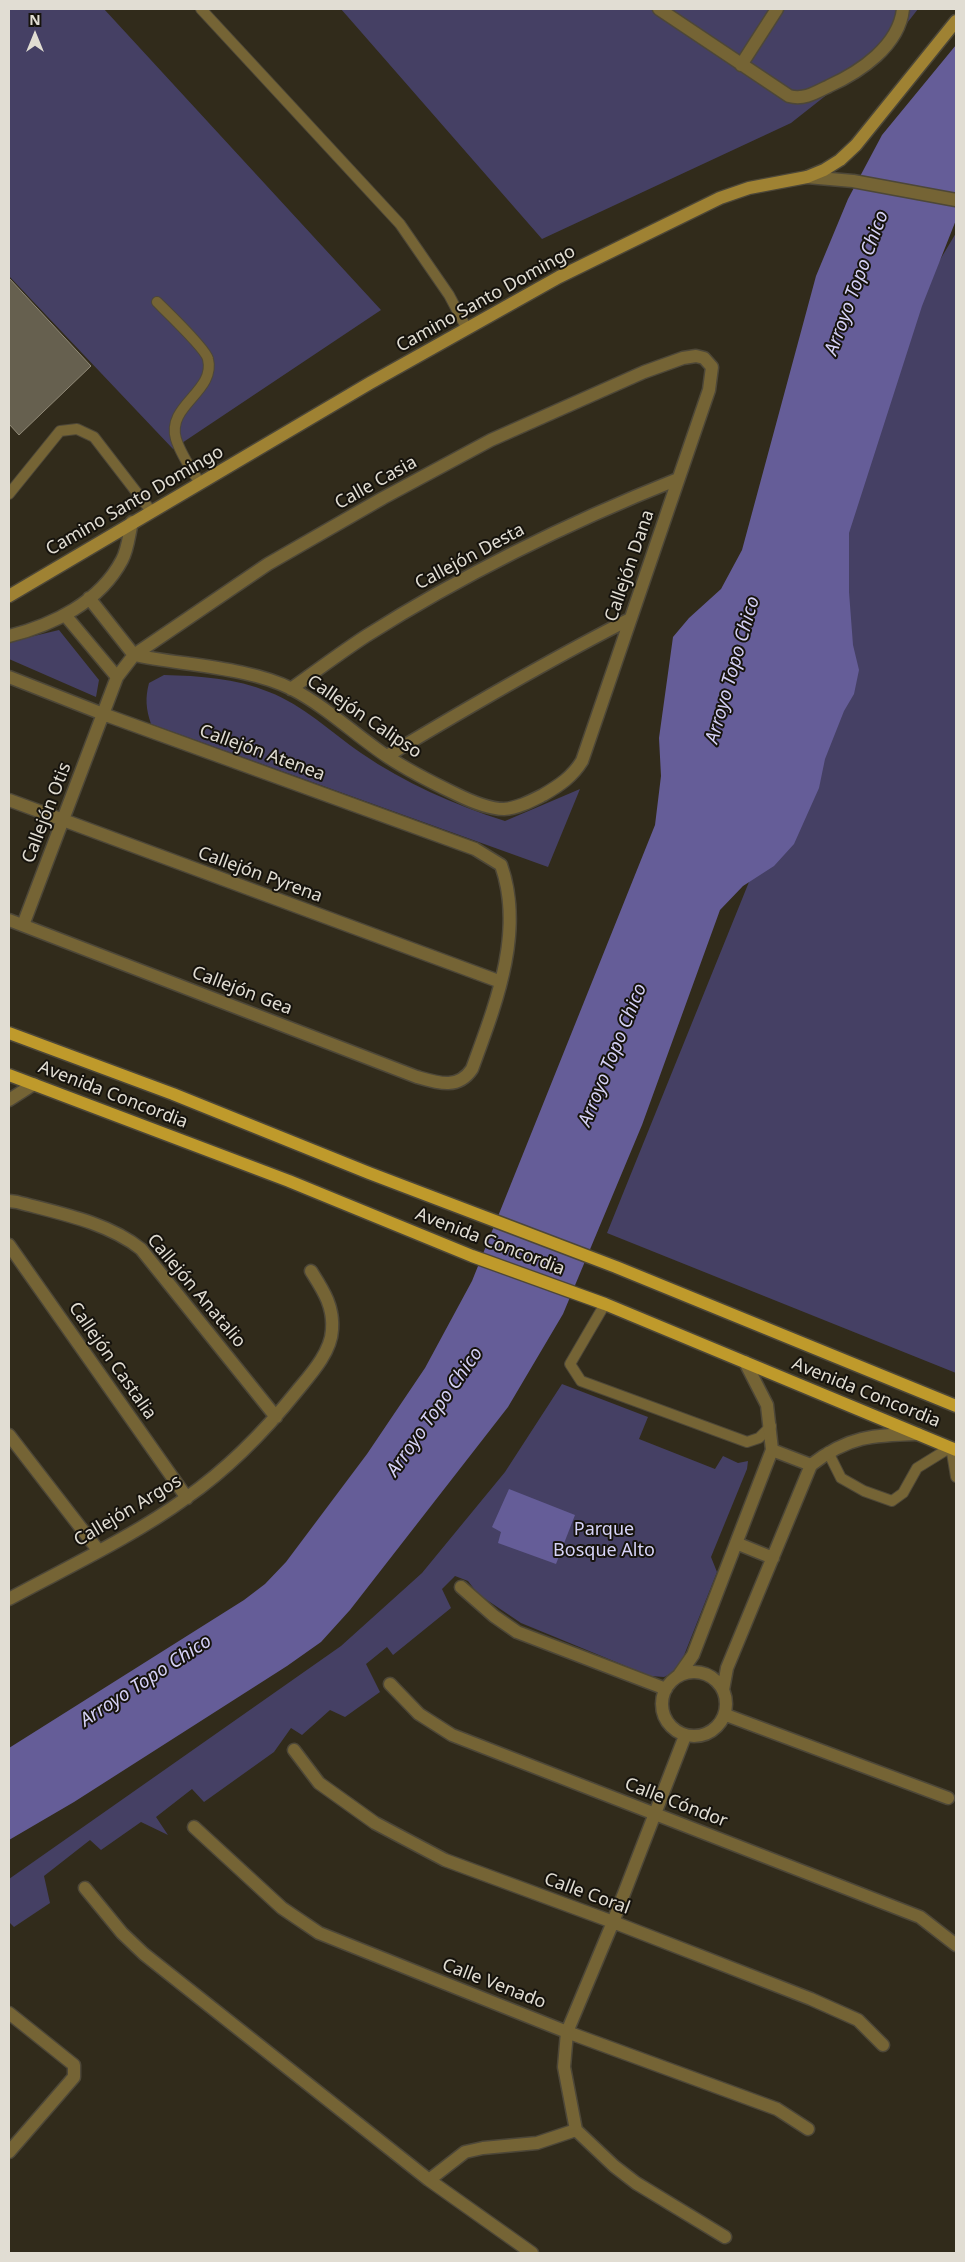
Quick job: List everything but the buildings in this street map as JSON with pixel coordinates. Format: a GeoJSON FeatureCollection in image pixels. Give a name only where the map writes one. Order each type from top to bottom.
{"type":"FeatureCollection","features":[{"type":"Feature","properties":{"kind":"main road","name":"Avenida Concordia"},"geometry":{"type":"LineString","coordinates":[[9,1033],[164,1090],[488,1219],[616,1267],[956,1406]]}},
{"type":"Feature","properties":{"kind":"main road","name":"Avenida Concordia"},"geometry":{"type":"LineString","coordinates":[[9,1075],[289,1181],[472,1256],[605,1304],[953,1448]]}},
{"type":"Feature","properties":{"kind":"street"},"geometry":{"type":"LineString","coordinates":[[659,9],[789,96],[807,97],[846,78],[873,58],[900,25],[903,9]]}},
{"type":"Feature","properties":{"kind":"street"},"geometry":{"type":"LineString","coordinates":[[741,64],[777,9]]}},
{"type":"Feature","properties":{"kind":"street","name":"Camino Santo Domingo"},"geometry":{"type":"LineString","coordinates":[[9,596],[132,522],[559,277],[720,198],[749,188],[807,177],[840,160],[856,145],[956,21]]}},
{"type":"Feature","properties":{"kind":"street"},"geometry":{"type":"LineString","coordinates":[[807,177],[853,180],[956,200]]}},
{"type":"Feature","properties":{"kind":"street","name":"Calle Casia"},"geometry":{"type":"LineString","coordinates":[[103,714],[117,677],[134,655],[268,564],[383,498],[491,440],[644,372],[683,358],[696,356],[704,358],[712,367]]}},
{"type":"Feature","properties":{"kind":"street","name":"Callejón Dana"},"geometry":{"type":"LineString","coordinates":[[574,774],[589,742],[708,390],[712,367]]}},
{"type":"Feature","properties":{"kind":"street","name":"Callejón Desta"},"geometry":{"type":"LineString","coordinates":[[291,689],[365,637],[443,590],[574,522],[678,479]]}},
{"type":"Feature","properties":{"kind":"street"},"geometry":{"type":"LineString","coordinates":[[9,636],[41,626],[65,615],[105,584],[123,559],[132,522]]}},
{"type":"Feature","properties":{"kind":"street"},"geometry":{"type":"LineString","coordinates":[[89,598],[134,655]]}},
{"type":"Feature","properties":{"kind":"street"},"geometry":{"type":"LineString","coordinates":[[65,615],[117,677]]}},
{"type":"Feature","properties":{"kind":"street"},"geometry":{"type":"LineString","coordinates":[[387,756],[495,691],[630,619]]}},
{"type":"Feature","properties":{"kind":"street","name":"Callejón Calipso"},"geometry":{"type":"LineString","coordinates":[[134,655],[244,674],[291,689],[333,714],[387,756],[419,776],[462,797],[487,806],[503,809],[518,807],[534,800],[574,774]]}},
{"type":"Feature","properties":{"kind":"street","name":"Callejón Atenea"},"geometry":{"type":"LineString","coordinates":[[9,677],[103,714],[474,849],[501,865],[509,897],[509,915],[508,948],[500,982]]}},
{"type":"Feature","properties":{"kind":"street","name":"Callejón Otis"},"geometry":{"type":"LineString","coordinates":[[23,926],[103,714]]}},
{"type":"Feature","properties":{"kind":"street","name":"Callejón Pyrena"},"geometry":{"type":"LineString","coordinates":[[9,800],[500,982]]}},
{"type":"Feature","properties":{"kind":"street","name":"Callejón Gea"},"geometry":{"type":"LineString","coordinates":[[9,920],[417,1077],[438,1083],[454,1083],[465,1079],[472,1069],[500,982]]}},
{"type":"Feature","properties":{"kind":"street"},"geometry":{"type":"LineString","coordinates":[[9,1100],[34,1084]]}},
{"type":"Feature","properties":{"kind":"street","name":"Callejón Anatalio"},"geometry":{"type":"LineString","coordinates":[[9,1201],[81,1220],[126,1238],[141,1249],[276,1417]]}},
{"type":"Feature","properties":{"kind":"street","name":"Callejón Castalia"},"geometry":{"type":"LineString","coordinates":[[9,1244],[188,1498]]}},
{"type":"Feature","properties":{"kind":"street","name":"Callejón Argos"},"geometry":{"type":"LineString","coordinates":[[9,1599],[160,1516],[188,1498],[233,1460],[276,1417],[325,1353],[332,1332],[332,1309],[311,1271]]}},
{"type":"Feature","properties":{"kind":"street"},"geometry":{"type":"LineString","coordinates":[[680,1675],[689,1672],[700,1672],[714,1678],[724,1690],[727,1698],[726,1715],[719,1726],[709,1733],[697,1737],[685,1736],[675,1730],[665,1717],[662,1700],[666,1689],[680,1675],[693,1655],[772,1450],[771,1426],[767,1405],[745,1362]]}},
{"type":"Feature","properties":{"kind":"street"},"geometry":{"type":"LineString","coordinates":[[724,1690],[727,1668],[811,1465],[828,1452],[866,1437],[918,1434]]}},
{"type":"Feature","properties":{"kind":"street"},"geometry":{"type":"LineString","coordinates":[[9,1435],[98,1550]]}},
{"type":"Feature","properties":{"kind":"street"},"geometry":{"type":"LineString","coordinates":[[772,1450],[811,1465]]}},
{"type":"Feature","properties":{"kind":"street"},"geometry":{"type":"LineString","coordinates":[[736,1543],[773,1558]]}},
{"type":"Feature","properties":{"kind":"street"},"geometry":{"type":"LineString","coordinates":[[461,1587],[494,1616],[517,1632],[666,1689]]}},
{"type":"Feature","properties":{"kind":"street","name":"Calle Cóndor"},"geometry":{"type":"LineString","coordinates":[[390,1684],[419,1714],[452,1735],[920,1917],[956,1945]]}},
{"type":"Feature","properties":{"kind":"street"},"geometry":{"type":"LineString","coordinates":[[726,1715],[948,1798]]}},
{"type":"Feature","properties":{"kind":"street"},"geometry":{"type":"LineString","coordinates":[[685,1736],[567,2032],[564,2067],[576,2130],[614,2166],[636,2183],[725,2237]]}},
{"type":"Feature","properties":{"kind":"street","name":"Calle Coral"},"geometry":{"type":"LineString","coordinates":[[294,1750],[319,1783],[375,1823],[445,1860],[811,1999],[858,2020],[883,2045]]}},
{"type":"Feature","properties":{"kind":"street","name":"Calle Venado"},"geometry":{"type":"LineString","coordinates":[[194,1827],[282,1908],[318,1933],[567,2032],[776,2109],[808,2128]]}},
{"type":"Feature","properties":{"kind":"street"},"geometry":{"type":"LineString","coordinates":[[85,1888],[122,1933],[144,1954],[430,2180],[532,2253]]}},
{"type":"Feature","properties":{"kind":"street"},"geometry":{"type":"LineString","coordinates":[[9,2013],[74,2065],[76,2070],[74,2076],[9,2152]]}},
{"type":"Feature","properties":{"kind":"street"},"geometry":{"type":"LineString","coordinates":[[430,2180],[465,2152],[482,2148],[537,2143],[576,2130]]}},
{"type":"Feature","properties":{"kind":"lane"},"geometry":{"type":"LineString","coordinates":[[201,9],[400,224],[449,295],[466,329]]}},
{"type":"Feature","properties":{"kind":"lane"},"geometry":{"type":"LineString","coordinates":[[157,302],[208,356],[209,369],[203,385],[184,406],[175,420],[175,438],[182,455],[200,483]]}},
{"type":"Feature","properties":{"kind":"lane"},"geometry":{"type":"LineString","coordinates":[[9,494],[60,431],[77,429],[94,437],[151,511]]}},
{"type":"Feature","properties":{"kind":"lane"},"geometry":{"type":"LineString","coordinates":[[605,1304],[570,1364],[581,1381],[747,1442],[758,1438],[771,1426]]}},
{"type":"Feature","properties":{"kind":"lane"},"geometry":{"type":"LineString","coordinates":[[828,1452],[841,1478],[864,1491],[892,1501],[904,1493],[917,1468],[953,1448],[956,1477]]}},
{"type":"Feature","properties":{"kind":"green space"},"geometry":{"type":"Polygon","coordinates":[[[9,9],[104,9],[381,310],[173,449],[9,276],[9,9]]]}},
{"type":"Feature","properties":{"kind":"green space"},"geometry":{"type":"Polygon","coordinates":[[[341,9],[918,9],[890,45],[791,123],[542,239],[341,9]]]}},
{"type":"Feature","properties":{"kind":"green space"},"geometry":{"type":"Polygon","coordinates":[[[956,233],[956,1373],[607,1233],[789,783],[769,729],[897,332],[956,233]]]}},
{"type":"Feature","properties":{"kind":"green space"},"geometry":{"type":"Polygon","coordinates":[[[59,630],[99,680],[96,697],[9,659],[9,642],[59,630]]]}},
{"type":"Feature","properties":{"kind":"green space"},"geometry":{"type":"Polygon","coordinates":[[[164,675],[204,677],[230,681],[256,687],[281,697],[305,711],[361,753],[395,774],[467,808],[505,821],[580,789],[548,867],[151,724],[147,704],[149,683],[164,675]]]}},
{"type":"Feature","properties":{"kind":"green space","name":"Parque Bosque Alto"},"geometry":{"type":"Polygon","coordinates":[[[562,1384],[648,1417],[639,1439],[715,1469],[723,1456],[738,1463],[748,1461],[747,1469],[711,1557],[717,1572],[683,1658],[674,1672],[664,1677],[650,1676],[521,1623],[478,1594],[468,1581],[455,1576],[442,1589],[451,1608],[393,1655],[387,1647],[366,1664],[380,1692],[345,1717],[330,1710],[302,1735],[291,1728],[274,1752],[204,1802],[192,1789],[156,1817],[168,1835],[141,1822],[101,1850],[90,1840],[44,1876],[50,1903],[14,1927],[9,1922],[9,1879],[341,1646],[422,1573],[505,1472],[562,1384]]]}},
{"type":"Feature","properties":{"kind":"water","name":"Arroyo Topo Chico"},"geometry":{"type":"Polygon","coordinates":[[[956,45],[956,220],[922,306],[849,533],[849,592],[853,645],[859,670],[854,694],[844,711],[825,759],[819,788],[794,844],[774,866],[743,886],[720,910],[642,1125],[563,1314],[508,1407],[350,1610],[321,1642],[287,1666],[74,1802],[9,1840],[9,1748],[244,1600],[265,1584],[286,1562],[367,1454],[425,1368],[472,1281],[655,825],[661,776],[659,738],[673,637],[689,618],[721,589],[742,550],[816,276],[848,199],[882,135],[956,45]]]}},
{"type":"Feature","properties":{"kind":"water"},"geometry":{"type":"Polygon","coordinates":[[[509,1489],[575,1515],[556,1564],[498,1543],[501,1532],[492,1527],[509,1489]]]}}]}
